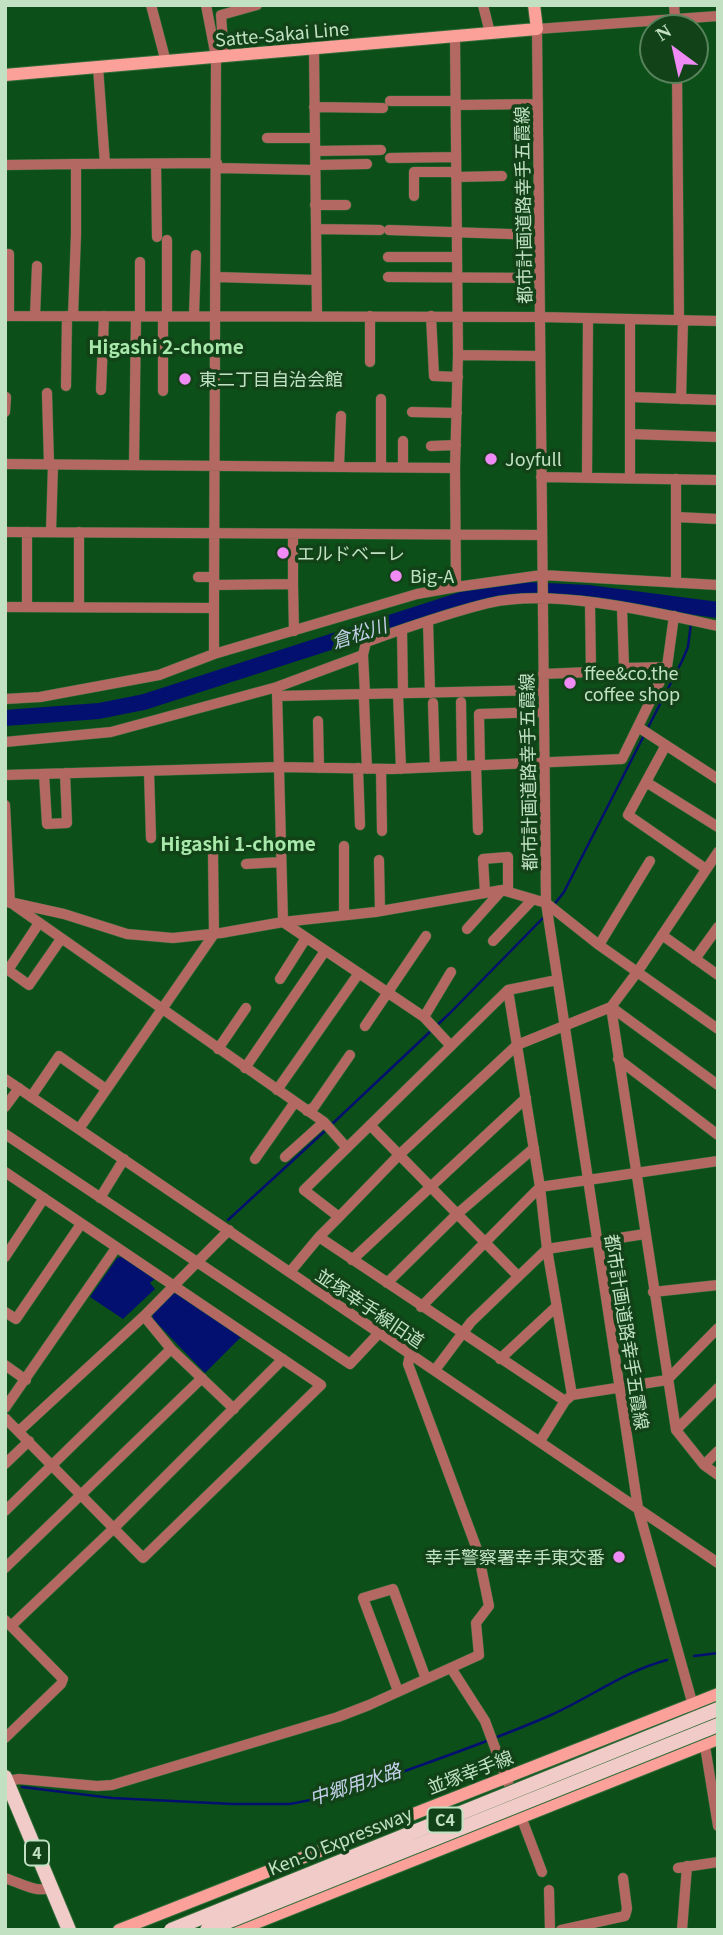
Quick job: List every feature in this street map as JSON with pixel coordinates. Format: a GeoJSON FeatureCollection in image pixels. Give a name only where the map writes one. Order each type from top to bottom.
{"type":"FeatureCollection","features":[{"type":"Feature","properties":{"kind":"highway","name":"Ken-O Expressway"},"geometry":{"type":"LineString","coordinates":[[171,1930],[718,1709]]}},
{"type":"Feature","properties":{"kind":"highway","name":"Ken-O Expressway"},"geometry":{"type":"LineString","coordinates":[[207,1930],[718,1725]]}},
{"type":"Feature","properties":{"kind":"highway","name":"4"},"geometry":{"type":"LineString","coordinates":[[6,1779],[69,1930]]}},
{"type":"Feature","properties":{"kind":"main road"},"geometry":{"type":"LineString","coordinates":[[534,5],[537,29]]}},
{"type":"Feature","properties":{"kind":"main road","name":"Satte-Sakai Line"},"geometry":{"type":"LineString","coordinates":[[5,75],[537,29]]}},
{"type":"Feature","properties":{"kind":"main road","name":"並塚幸手線"},"geometry":{"type":"LineString","coordinates":[[119,1930],[718,1693]]}},
{"type":"Feature","properties":{"kind":"main road"},"geometry":{"type":"LineString","coordinates":[[564,1754],[606,1744],[636,1747],[685,1731],[697,1736],[705,1744]]}},
{"type":"Feature","properties":{"kind":"main road"},"geometry":{"type":"LineString","coordinates":[[238,1930],[718,1740]]}},
{"type":"Feature","properties":{"kind":"street"},"geometry":{"type":"LineString","coordinates":[[151,5],[166,62]]}},
{"type":"Feature","properties":{"kind":"street"},"geometry":{"type":"LineString","coordinates":[[206,5],[220,57]]}},
{"type":"Feature","properties":{"kind":"street"},"geometry":{"type":"LineString","coordinates":[[214,654],[215,316],[221,15],[257,5]]}},
{"type":"Feature","properties":{"kind":"street"},"geometry":{"type":"LineString","coordinates":[[482,5],[490,33]]}},
{"type":"Feature","properties":{"kind":"street"},"geometry":{"type":"LineString","coordinates":[[537,29],[639,25]]}},
{"type":"Feature","properties":{"kind":"street","name":"都市計画道路幸手五霞線"},"geometry":{"type":"LineString","coordinates":[[537,29],[546,904],[638,1508],[705,1744],[718,1826]]}},
{"type":"Feature","properties":{"kind":"street"},"geometry":{"type":"LineString","coordinates":[[455,36],[458,355],[456,587]]}},
{"type":"Feature","properties":{"kind":"street"},"geometry":{"type":"LineString","coordinates":[[314,49],[317,316]]}},
{"type":"Feature","properties":{"kind":"street"},"geometry":{"type":"LineString","coordinates":[[98,67],[106,164]]}},
{"type":"Feature","properties":{"kind":"street"},"geometry":{"type":"LineString","coordinates":[[677,84],[681,399]]}},
{"type":"Feature","properties":{"kind":"street"},"geometry":{"type":"LineString","coordinates":[[314,107],[538,104]]}},
{"type":"Feature","properties":{"kind":"street"},"geometry":{"type":"LineString","coordinates":[[267,138],[315,138]]}},
{"type":"Feature","properties":{"kind":"street"},"geometry":{"type":"LineString","coordinates":[[315,151],[381,150]]}},
{"type":"Feature","properties":{"kind":"street"},"geometry":{"type":"LineString","coordinates":[[390,158],[456,157]]}},
{"type":"Feature","properties":{"kind":"street"},"geometry":{"type":"LineString","coordinates":[[66,386],[76,234],[76,164]]}},
{"type":"Feature","properties":{"kind":"street"},"geometry":{"type":"LineString","coordinates":[[156,164],[165,316],[163,391]]}},
{"type":"Feature","properties":{"kind":"street"},"geometry":{"type":"LineString","coordinates":[[5,165],[315,167],[367,164]]}},
{"type":"Feature","properties":{"kind":"street"},"geometry":{"type":"LineString","coordinates":[[414,196],[414,172],[502,176]]}},
{"type":"Feature","properties":{"kind":"street"},"geometry":{"type":"LineString","coordinates":[[316,205],[346,205]]}},
{"type":"Feature","properties":{"kind":"street"},"geometry":{"type":"LineString","coordinates":[[316,229],[539,235]]}},
{"type":"Feature","properties":{"kind":"street"},"geometry":{"type":"LineString","coordinates":[[5,254],[9,254],[7,316],[431,316],[718,321]]}},
{"type":"Feature","properties":{"kind":"street"},"geometry":{"type":"LineString","coordinates":[[194,316],[196,255]]}},
{"type":"Feature","properties":{"kind":"street"},"geometry":{"type":"LineString","coordinates":[[388,257],[457,257]]}},
{"type":"Feature","properties":{"kind":"street"},"geometry":{"type":"LineString","coordinates":[[134,465],[140,262]]}},
{"type":"Feature","properties":{"kind":"street"},"geometry":{"type":"LineString","coordinates":[[35,316],[37,266]]}},
{"type":"Feature","properties":{"kind":"street"},"geometry":{"type":"LineString","coordinates":[[216,277],[316,280]]}},
{"type":"Feature","properties":{"kind":"street"},"geometry":{"type":"LineString","coordinates":[[388,277],[539,278]]}},
{"type":"Feature","properties":{"kind":"street"},"geometry":{"type":"LineString","coordinates":[[101,390],[104,316]]}},
{"type":"Feature","properties":{"kind":"street"},"geometry":{"type":"LineString","coordinates":[[370,316],[370,362]]}},
{"type":"Feature","properties":{"kind":"street"},"geometry":{"type":"LineString","coordinates":[[431,316],[434,376],[458,377]]}},
{"type":"Feature","properties":{"kind":"street"},"geometry":{"type":"LineString","coordinates":[[587,478],[588,319]]}},
{"type":"Feature","properties":{"kind":"street"},"geometry":{"type":"LineString","coordinates":[[630,319],[630,478]]}},
{"type":"Feature","properties":{"kind":"street"},"geometry":{"type":"LineString","coordinates":[[458,355],[539,356]]}},
{"type":"Feature","properties":{"kind":"street"},"geometry":{"type":"LineString","coordinates":[[47,393],[51,532]]}},
{"type":"Feature","properties":{"kind":"street"},"geometry":{"type":"LineString","coordinates":[[5,412],[6,397]]}},
{"type":"Feature","properties":{"kind":"street"},"geometry":{"type":"LineString","coordinates":[[630,397],[718,400]]}},
{"type":"Feature","properties":{"kind":"street"},"geometry":{"type":"LineString","coordinates":[[381,399],[381,467]]}},
{"type":"Feature","properties":{"kind":"street"},"geometry":{"type":"LineString","coordinates":[[412,412],[457,413]]}},
{"type":"Feature","properties":{"kind":"street"},"geometry":{"type":"LineString","coordinates":[[339,467],[341,416]]}},
{"type":"Feature","properties":{"kind":"street"},"geometry":{"type":"LineString","coordinates":[[630,434],[718,437]]}},
{"type":"Feature","properties":{"kind":"street"},"geometry":{"type":"LineString","coordinates":[[403,441],[403,467]]}},
{"type":"Feature","properties":{"kind":"street"},"geometry":{"type":"LineString","coordinates":[[431,446],[456,445]]}},
{"type":"Feature","properties":{"kind":"street"},"geometry":{"type":"LineString","coordinates":[[5,464],[455,467]]}},
{"type":"Feature","properties":{"kind":"street"},"geometry":{"type":"LineString","coordinates":[[541,477],[718,480]]}},
{"type":"Feature","properties":{"kind":"street"},"geometry":{"type":"LineString","coordinates":[[676,479],[676,583]]}},
{"type":"Feature","properties":{"kind":"street"},"geometry":{"type":"LineString","coordinates":[[676,517],[718,519]]}},
{"type":"Feature","properties":{"kind":"street"},"geometry":{"type":"LineString","coordinates":[[79,531],[79,607]]}},
{"type":"Feature","properties":{"kind":"street"},"geometry":{"type":"LineString","coordinates":[[5,532],[541,535]]}},
{"type":"Feature","properties":{"kind":"street"},"geometry":{"type":"LineString","coordinates":[[27,532],[27,607]]}},
{"type":"Feature","properties":{"kind":"street"},"geometry":{"type":"LineString","coordinates":[[293,534],[294,631]]}},
{"type":"Feature","properties":{"kind":"street"},"geometry":{"type":"LineString","coordinates":[[198,577],[214,581],[293,584]]}},
{"type":"Feature","properties":{"kind":"street"},"geometry":{"type":"LineString","coordinates":[[5,699],[40,697],[159,676],[214,654],[417,594],[456,587],[542,577],[718,585]]}},
{"type":"Feature","properties":{"kind":"street"},"geometry":{"type":"LineString","coordinates":[[360,825],[365,697],[363,655],[366,642],[490,603],[542,597],[674,616],[718,626]]}},
{"type":"Feature","properties":{"kind":"street"},"geometry":{"type":"LineString","coordinates":[[543,674],[591,672],[590,603]]}},
{"type":"Feature","properties":{"kind":"street"},"geometry":{"type":"LineString","coordinates":[[5,607],[214,608]]}},
{"type":"Feature","properties":{"kind":"street"},"geometry":{"type":"LineString","coordinates":[[622,608],[624,668],[667,667]]}},
{"type":"Feature","properties":{"kind":"street"},"geometry":{"type":"LineString","coordinates":[[5,775],[279,767],[401,769],[622,759],[667,667],[674,616]]}},
{"type":"Feature","properties":{"kind":"street"},"geometry":{"type":"LineString","coordinates":[[428,621],[435,767]]}},
{"type":"Feature","properties":{"kind":"street"},"geometry":{"type":"LineString","coordinates":[[401,630],[401,769]]}},
{"type":"Feature","properties":{"kind":"street"},"geometry":{"type":"LineString","coordinates":[[5,742],[111,732],[277,691],[363,655]]}},
{"type":"Feature","properties":{"kind":"street"},"geometry":{"type":"LineString","coordinates":[[277,691],[365,697],[400,694],[431,698],[543,690]]}},
{"type":"Feature","properties":{"kind":"street"},"geometry":{"type":"LineString","coordinates":[[277,691],[283,922]]}},
{"type":"Feature","properties":{"kind":"street"},"geometry":{"type":"LineString","coordinates":[[461,702],[462,766]]}},
{"type":"Feature","properties":{"kind":"street"},"geometry":{"type":"LineString","coordinates":[[478,830],[479,714],[543,712]]}},
{"type":"Feature","properties":{"kind":"street"},"geometry":{"type":"LineString","coordinates":[[318,721],[319,768]]}},
{"type":"Feature","properties":{"kind":"street"},"geometry":{"type":"LineString","coordinates":[[638,727],[718,779]]}},
{"type":"Feature","properties":{"kind":"street"},"geometry":{"type":"LineString","coordinates":[[666,745],[628,815],[706,869]]}},
{"type":"Feature","properties":{"kind":"street"},"geometry":{"type":"LineString","coordinates":[[381,769],[382,831]]}},
{"type":"Feature","properties":{"kind":"street"},"geometry":{"type":"LineString","coordinates":[[149,771],[151,838]]}},
{"type":"Feature","properties":{"kind":"street"},"geometry":{"type":"LineString","coordinates":[[44,774],[47,824],[67,823],[65,773]]}},
{"type":"Feature","properties":{"kind":"street"},"geometry":{"type":"LineString","coordinates":[[646,782],[718,827]]}},
{"type":"Feature","properties":{"kind":"street"},"geometry":{"type":"LineString","coordinates":[[5,805],[8,902]]}},
{"type":"Feature","properties":{"kind":"street"},"geometry":{"type":"LineString","coordinates":[[344,846],[344,914]]}},
{"type":"Feature","properties":{"kind":"street"},"geometry":{"type":"LineString","coordinates":[[79,1129],[214,934],[213,851]]}},
{"type":"Feature","properties":{"kind":"street"},"geometry":{"type":"LineString","coordinates":[[290,1272],[319,1237],[399,1155],[517,1045],[611,1007],[718,852]]}},
{"type":"Feature","properties":{"kind":"street"},"geometry":{"type":"LineString","coordinates":[[467,929],[505,891],[508,857],[483,859],[485,893]]}},
{"type":"Feature","properties":{"kind":"street"},"geometry":{"type":"LineString","coordinates":[[379,860],[380,911]]}},
{"type":"Feature","properties":{"kind":"street"},"geometry":{"type":"LineString","coordinates":[[599,945],[650,861]]}},
{"type":"Feature","properties":{"kind":"street"},"geometry":{"type":"LineString","coordinates":[[246,864],[281,862]]}},
{"type":"Feature","properties":{"kind":"street"},"geometry":{"type":"LineString","coordinates":[[8,902],[64,914],[127,934],[173,938],[380,911],[505,891],[546,904],[718,1029]]}},
{"type":"Feature","properties":{"kind":"street"},"geometry":{"type":"LineString","coordinates":[[493,941],[533,899]]}},
{"type":"Feature","properties":{"kind":"street"},"geometry":{"type":"LineString","coordinates":[[8,902],[324,1122],[347,1148]]}},
{"type":"Feature","properties":{"kind":"street"},"geometry":{"type":"LineString","coordinates":[[283,922],[424,1017],[451,1046]]}},
{"type":"Feature","properties":{"kind":"street"},"geometry":{"type":"LineString","coordinates":[[39,923],[8,970],[29,985],[61,939]]}},
{"type":"Feature","properties":{"kind":"street"},"geometry":{"type":"LineString","coordinates":[[695,959],[718,927]]}},
{"type":"Feature","properties":{"kind":"street"},"geometry":{"type":"LineString","coordinates":[[662,935],[718,975]]}},
{"type":"Feature","properties":{"kind":"street"},"geometry":{"type":"LineString","coordinates":[[365,1026],[426,936]]}},
{"type":"Feature","properties":{"kind":"street"},"geometry":{"type":"LineString","coordinates":[[280,979],[306,938]]}},
{"type":"Feature","properties":{"kind":"street"},"geometry":{"type":"LineString","coordinates":[[245,1068],[325,951]]}},
{"type":"Feature","properties":{"kind":"street"},"geometry":{"type":"LineString","coordinates":[[424,1017],[451,972]]}},
{"type":"Feature","properties":{"kind":"street"},"geometry":{"type":"LineString","coordinates":[[277,1090],[359,973]]}},
{"type":"Feature","properties":{"kind":"street"},"geometry":{"type":"LineString","coordinates":[[339,1217],[304,1190],[508,990],[557,980]]}},
{"type":"Feature","properties":{"kind":"street"},"geometry":{"type":"LineString","coordinates":[[508,990],[540,1187],[568,1398],[540,1441]]}},
{"type":"Feature","properties":{"kind":"street"},"geometry":{"type":"LineString","coordinates":[[611,1007],[676,1430],[705,1465],[718,1475]]}},
{"type":"Feature","properties":{"kind":"street"},"geometry":{"type":"LineString","coordinates":[[611,1007],[718,1085]]}},
{"type":"Feature","properties":{"kind":"street"},"geometry":{"type":"LineString","coordinates":[[218,1049],[246,1009]]}},
{"type":"Feature","properties":{"kind":"street"},"geometry":{"type":"LineString","coordinates":[[307,1111],[314,1107],[350,1055]]}},
{"type":"Feature","properties":{"kind":"street"},"geometry":{"type":"LineString","coordinates":[[31,1097],[60,1056],[106,1089]]}},
{"type":"Feature","properties":{"kind":"street"},"geometry":{"type":"LineString","coordinates":[[618,1059],[718,1135]]}},
{"type":"Feature","properties":{"kind":"street","name":"並塚幸手線旧道"},"geometry":{"type":"LineString","coordinates":[[5,1079],[718,1563]]}},
{"type":"Feature","properties":{"kind":"street"},"geometry":{"type":"LineString","coordinates":[[5,1107],[19,1088]]}},
{"type":"Feature","properties":{"kind":"street"},"geometry":{"type":"LineString","coordinates":[[352,1260],[526,1098]]}},
{"type":"Feature","properties":{"kind":"street"},"geometry":{"type":"LineString","coordinates":[[255,1159],[295,1102]]}},
{"type":"Feature","properties":{"kind":"street"},"geometry":{"type":"LineString","coordinates":[[285,1157],[324,1122]]}},
{"type":"Feature","properties":{"kind":"street"},"geometry":{"type":"LineString","coordinates":[[370,1125],[518,1276]]}},
{"type":"Feature","properties":{"kind":"street"},"geometry":{"type":"LineString","coordinates":[[5,1134],[350,1364],[379,1333]]}},
{"type":"Feature","properties":{"kind":"street"},"geometry":{"type":"LineString","coordinates":[[387,1283],[456,1215],[534,1147]]}},
{"type":"Feature","properties":{"kind":"street"},"geometry":{"type":"LineString","coordinates":[[100,1198],[124,1160]]}},
{"type":"Feature","properties":{"kind":"street"},"geometry":{"type":"LineString","coordinates":[[421,1307],[540,1187],[718,1161]]}},
{"type":"Feature","properties":{"kind":"street"},"geometry":{"type":"LineString","coordinates":[[5,1418],[143,1558],[321,1385],[44,1198],[7,1176]]}},
{"type":"Feature","properties":{"kind":"street"},"geometry":{"type":"LineString","coordinates":[[5,1257],[44,1198]]}},
{"type":"Feature","properties":{"kind":"street"},"geometry":{"type":"LineString","coordinates":[[5,1312],[16,1319],[81,1224]]}},
{"type":"Feature","properties":{"kind":"street"},"geometry":{"type":"LineString","coordinates":[[19,1431],[144,1316],[229,1230]]}},
{"type":"Feature","properties":{"kind":"street"},"geometry":{"type":"LineString","coordinates":[[435,1370],[461,1333],[547,1249],[645,1234]]}},
{"type":"Feature","properties":{"kind":"street"},"geometry":{"type":"LineString","coordinates":[[319,1237],[500,1359],[568,1398],[667,1380],[718,1328]]}},
{"type":"Feature","properties":{"kind":"street"},"geometry":{"type":"LineString","coordinates":[[5,1408],[116,1248]]}},
{"type":"Feature","properties":{"kind":"street"},"geometry":{"type":"LineString","coordinates":[[653,1292],[718,1285]]}},
{"type":"Feature","properties":{"kind":"street"},"geometry":{"type":"LineString","coordinates":[[500,1359],[557,1306]]}},
{"type":"Feature","properties":{"kind":"street"},"geometry":{"type":"LineString","coordinates":[[144,1316],[171,1349],[234,1409]]}},
{"type":"Feature","properties":{"kind":"street"},"geometry":{"type":"LineString","coordinates":[[5,1511],[171,1349]]}},
{"type":"Feature","properties":{"kind":"street"},"geometry":{"type":"LineString","coordinates":[[6,1779],[111,1785],[338,1717],[479,1655],[476,1623],[489,1606],[478,1552],[408,1364],[410,1354]]}},
{"type":"Feature","properties":{"kind":"street"},"geometry":{"type":"LineString","coordinates":[[5,1738],[63,1679],[8,1623],[113,1529],[283,1359]]}},
{"type":"Feature","properties":{"kind":"street"},"geometry":{"type":"LineString","coordinates":[[5,1365],[26,1380]]}},
{"type":"Feature","properties":{"kind":"street"},"geometry":{"type":"LineString","coordinates":[[5,1568],[202,1378]]}},
{"type":"Feature","properties":{"kind":"street"},"geometry":{"type":"LineString","coordinates":[[676,1430],[718,1388]]}},
{"type":"Feature","properties":{"kind":"street"},"geometry":{"type":"LineString","coordinates":[[5,1464],[29,1441]]}},
{"type":"Feature","properties":{"kind":"street"},"geometry":{"type":"LineString","coordinates":[[705,1465],[718,1451]]}},
{"type":"Feature","properties":{"kind":"street"},"geometry":{"type":"LineString","coordinates":[[398,1691],[363,1598],[393,1589],[426,1679]]}},
{"type":"Feature","properties":{"kind":"street"},"geometry":{"type":"LineString","coordinates":[[452,1668],[477,1707],[491,1738],[542,1872]]}},
{"type":"Feature","properties":{"kind":"street"},"geometry":{"type":"LineString","coordinates":[[682,1930],[683,1867],[718,1862]]}},
{"type":"Feature","properties":{"kind":"street"},"geometry":{"type":"LineString","coordinates":[[5,1878],[43,1891],[51,1888]]}},
{"type":"Feature","properties":{"kind":"street"},"geometry":{"type":"LineString","coordinates":[[561,1930],[625,1916],[627,1909],[623,1878]]}},
{"type":"Feature","properties":{"kind":"street"},"geometry":{"type":"LineString","coordinates":[[549,1890],[550,1930]]}},
{"type":"Feature","properties":{"kind":"shaded area"},"geometry":{"type":"Polygon","coordinates":[[[123,1256],[156,1278],[150,1283],[155,1289],[123,1319],[90,1297],[117,1258],[123,1256]]]}},
{"type":"Feature","properties":{"kind":"shaded area"},"geometry":{"type":"Polygon","coordinates":[[[178,1293],[241,1337],[205,1373],[153,1319],[152,1312],[172,1294],[178,1293]]]}},
{"type":"Feature","properties":{"kind":"waterway","name":"倉松川"},"geometry":{"type":"LineString","coordinates":[[5,718],[99,711],[144,702],[464,599],[525,590],[588,593],[718,610]]}},
{"type":"Feature","properties":{"kind":"waterway"},"geometry":{"type":"LineString","coordinates":[[553,906],[564,892],[682,661],[688,647],[693,607]]}},
{"type":"Feature","properties":{"kind":"waterway"},"geometry":{"type":"LineString","coordinates":[[331,1125],[450,1013],[544,917]]}},
{"type":"Feature","properties":{"kind":"waterway"},"geometry":{"type":"LineString","coordinates":[[228,1220],[326,1130]]}},
{"type":"Feature","properties":{"kind":"waterway","name":"中郷用水路"},"geometry":{"type":"LineString","coordinates":[[694,1656],[718,1653]]}},
{"type":"Feature","properties":{"kind":"waterway","name":"中郷用水路"},"geometry":{"type":"LineString","coordinates":[[22,1787],[112,1798],[233,1804],[290,1804],[341,1794],[525,1726],[637,1671],[667,1660]]}},
{"type":"Feature","properties":{"kind":"place","name":"東二丁目自治会館"},"geometry":{"type":"Point","coordinates":[185,379]}},
{"type":"Feature","properties":{"kind":"place","name":"Joyfull"},"geometry":{"type":"Point","coordinates":[491,459]}},
{"type":"Feature","properties":{"kind":"place","name":"エルドベーレ"},"geometry":{"type":"Point","coordinates":[283,553]}},
{"type":"Feature","properties":{"kind":"place","name":"Big-A"},"geometry":{"type":"Point","coordinates":[396,576]}},
{"type":"Feature","properties":{"kind":"place","name":"ffee&co.the coffee shop"},"geometry":{"type":"Point","coordinates":[570,683]}},
{"type":"Feature","properties":{"kind":"place","name":"幸手警察署幸手東交番"},"geometry":{"type":"Point","coordinates":[619,1557]}},
{"type":"Feature","properties":{"kind":"district","name":"Higashi 2-chome"},"geometry":{"type":"Point","coordinates":[166,347]}},
{"type":"Feature","properties":{"kind":"district","name":"Higashi 1-chome"},"geometry":{"type":"Point","coordinates":[238,844]}}]}
